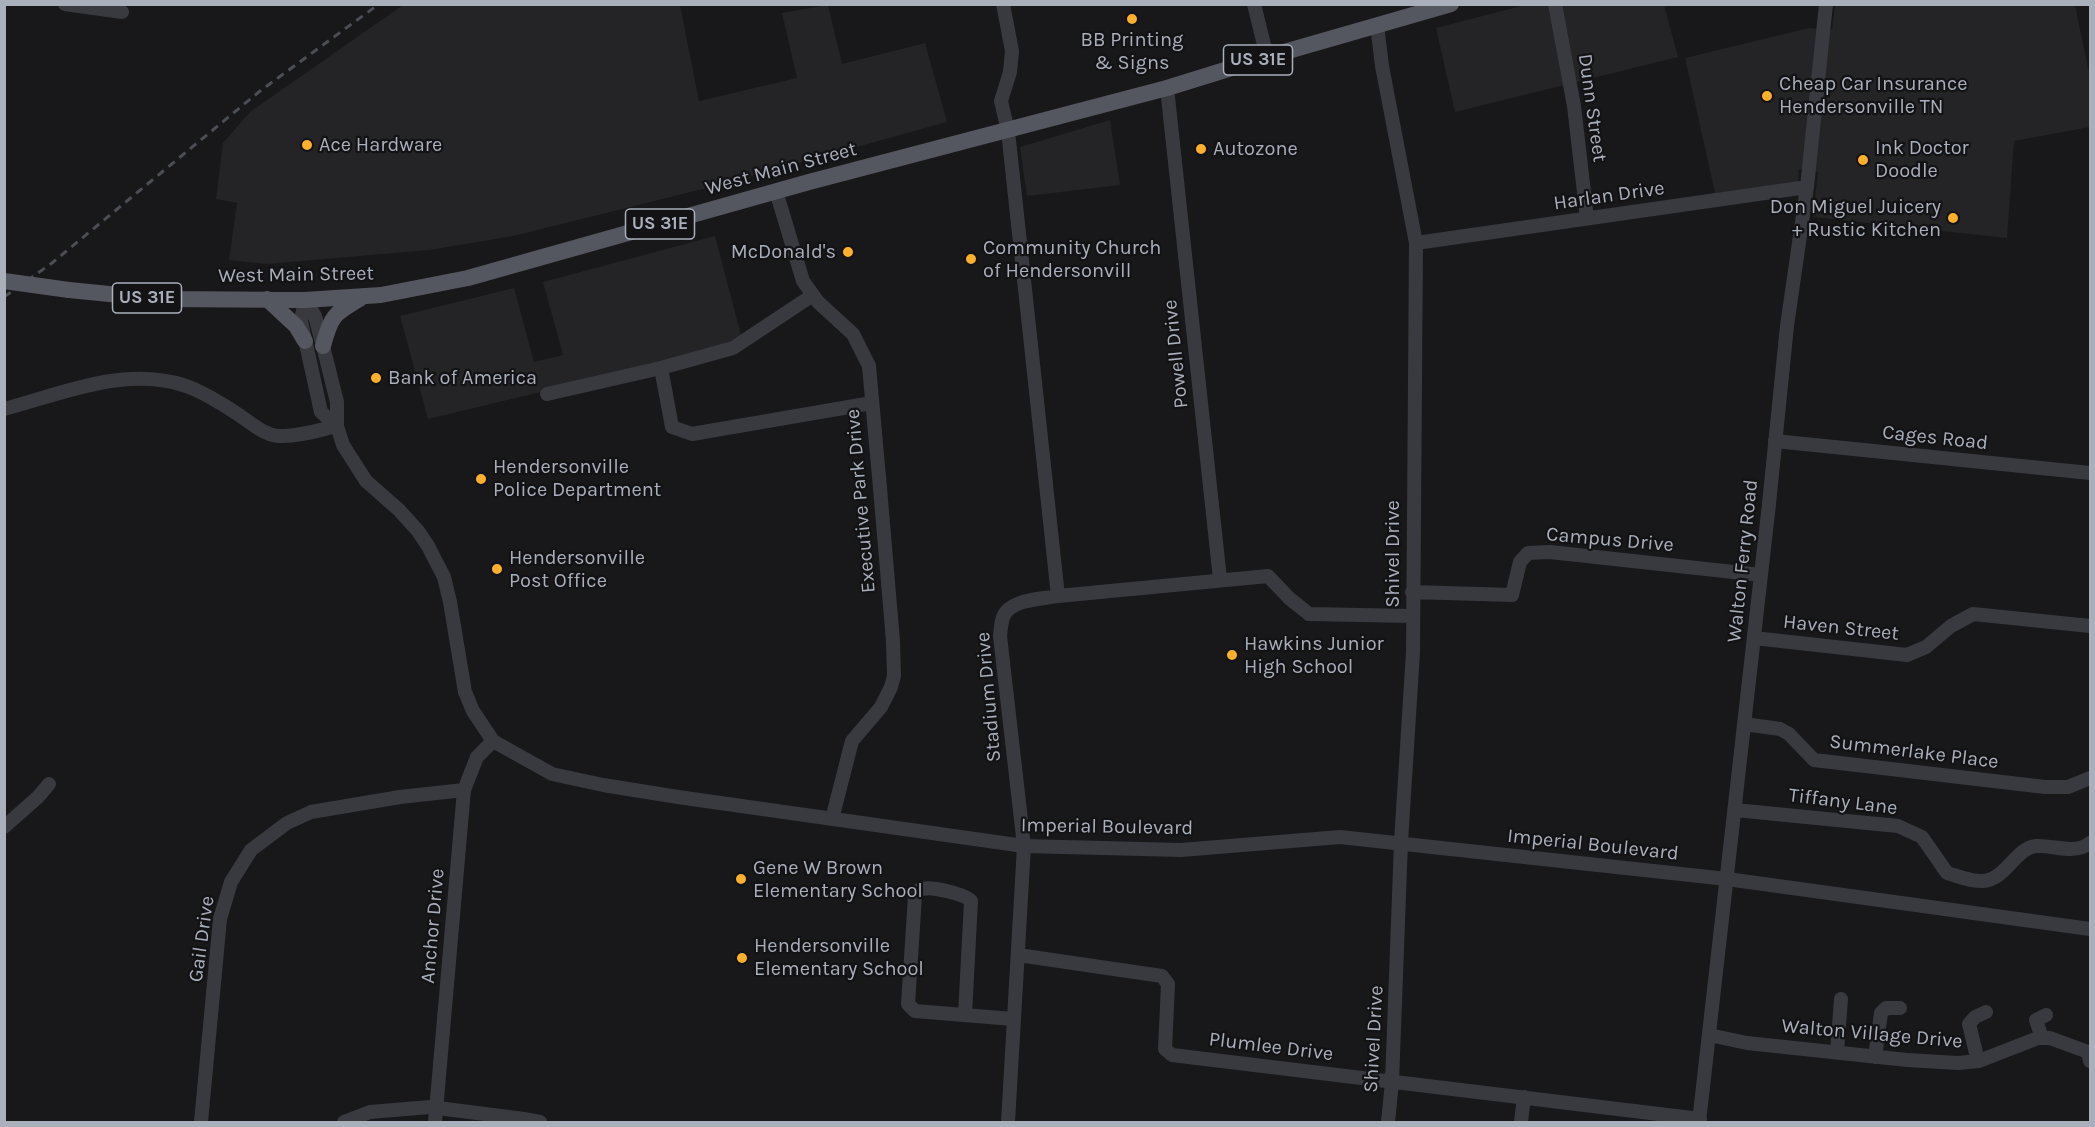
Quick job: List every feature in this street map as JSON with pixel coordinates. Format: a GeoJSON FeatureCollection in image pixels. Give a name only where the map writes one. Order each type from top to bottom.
{"type":"FeatureCollection","features":[{"type":"Feature","properties":{"kind":"main road","name":"West Main Street"},"geometry":{"type":"LineString","coordinates":[[4,281],[160,299],[305,300],[362,297],[468,278],[776,191],[1167,88],[1451,4]]}},
{"type":"Feature","properties":{"kind":"main road"},"geometry":{"type":"LineString","coordinates":[[323,346],[334,316],[362,297]]}},
{"type":"Feature","properties":{"kind":"main road"},"geometry":{"type":"LineString","coordinates":[[267,299],[296,326],[305,341]]}},
{"type":"Feature","properties":{"kind":"street"},"geometry":{"type":"LineString","coordinates":[[65,4],[122,12]]}},
{"type":"Feature","properties":{"kind":"street"},"geometry":{"type":"LineString","coordinates":[[1003,4],[1012,51],[1010,72],[1001,101],[1008,131],[1058,596],[1268,576],[1289,598],[1309,614],[1412,616]]}},
{"type":"Feature","properties":{"kind":"street"},"geometry":{"type":"LineString","coordinates":[[1254,4],[1267,57]]}},
{"type":"Feature","properties":{"kind":"street","name":"Dunn Street"},"geometry":{"type":"LineString","coordinates":[[1555,4],[1574,106],[1587,218]]}},
{"type":"Feature","properties":{"kind":"street","name":"Walton Ferry Road"},"geometry":{"type":"LineString","coordinates":[[1700,1121],[1787,326],[1807,187],[1826,4]]}},
{"type":"Feature","properties":{"kind":"street","name":"Shivel Drive"},"geometry":{"type":"LineString","coordinates":[[1377,26],[1382,66],[1416,243],[1413,652],[1401,842],[1392,1082],[1388,1122]]}},
{"type":"Feature","properties":{"kind":"street","name":"Powell Drive"},"geometry":{"type":"LineString","coordinates":[[1167,88],[1220,579]]}},
{"type":"Feature","properties":{"kind":"street","name":"Harlan Drive"},"geometry":{"type":"LineString","coordinates":[[1416,243],[1807,187]]}},
{"type":"Feature","properties":{"kind":"street","name":"Executive Park Drive"},"geometry":{"type":"LineString","coordinates":[[776,191],[803,281],[818,302],[853,334],[869,366],[895,668],[891,687],[881,707],[852,741],[832,819]]}},
{"type":"Feature","properties":{"kind":"street"},"geometry":{"type":"LineString","coordinates":[[548,394],[661,368],[733,348],[813,295]]}},
{"type":"Feature","properties":{"kind":"street"},"geometry":{"type":"LineString","coordinates":[[305,300],[301,321],[321,412],[338,426]]}},
{"type":"Feature","properties":{"kind":"street"},"geometry":{"type":"LineString","coordinates":[[305,300],[315,316],[323,346],[337,402],[338,426],[343,445],[360,472],[399,510],[428,546],[444,577],[465,693],[493,741]]}},
{"type":"Feature","properties":{"kind":"street"},"geometry":{"type":"LineString","coordinates":[[661,368],[672,427],[692,434],[872,403]]}},
{"type":"Feature","properties":{"kind":"street"},"geometry":{"type":"LineString","coordinates":[[4,409],[95,385],[140,378],[184,385],[261,430],[278,436],[296,435],[338,426]]}},
{"type":"Feature","properties":{"kind":"street","name":"Cages Road"},"geometry":{"type":"LineString","coordinates":[[1776,441],[2091,473]]}},
{"type":"Feature","properties":{"kind":"street","name":"Campus Drive"},"geometry":{"type":"LineString","coordinates":[[1412,592],[1512,595],[1520,562],[1528,553],[1550,552],[1761,575]]}},
{"type":"Feature","properties":{"kind":"street","name":"Stadium Drive"},"geometry":{"type":"LineString","coordinates":[[1008,1122],[1024,846],[1000,636],[1006,612],[1014,606],[1058,596]]}},
{"type":"Feature","properties":{"kind":"street","name":"Haven Street"},"geometry":{"type":"LineString","coordinates":[[1754,638],[1907,655],[1926,647],[1951,627],[1974,614],[2091,627]]}},
{"type":"Feature","properties":{"kind":"street","name":"Summerlake Place"},"geometry":{"type":"LineString","coordinates":[[1744,724],[1780,729],[1789,734],[1814,760],[2045,787],[2068,787],[2091,778]]}},
{"type":"Feature","properties":{"kind":"street","name":"Imperial Boulevard"},"geometry":{"type":"LineString","coordinates":[[493,741],[552,774],[603,785],[1024,846],[1181,850],[1340,837],[1727,879],[2091,929]]}},
{"type":"Feature","properties":{"kind":"street","name":"Anchor Drive"},"geometry":{"type":"LineString","coordinates":[[435,1122],[453,940],[464,790],[477,757],[493,741]]}},
{"type":"Feature","properties":{"kind":"street"},"geometry":{"type":"LineString","coordinates":[[4,827],[49,784]]}},
{"type":"Feature","properties":{"kind":"street","name":"Gail Drive"},"geometry":{"type":"LineString","coordinates":[[201,1122],[220,919],[231,882],[251,850],[287,822],[311,812],[400,796],[464,790]]}},
{"type":"Feature","properties":{"kind":"street","name":"Tiffany Lane"},"geometry":{"type":"LineString","coordinates":[[1735,810],[1898,826],[1922,837],[1947,873],[1977,880],[1997,878],[2024,851],[2035,846],[2080,849],[2091,843]]}},
{"type":"Feature","properties":{"kind":"street"},"geometry":{"type":"LineString","coordinates":[[965,1015],[971,901],[967,897],[934,888],[923,888],[915,896],[908,1004],[915,1011],[1013,1019]]}},
{"type":"Feature","properties":{"kind":"street","name":"Plumlee Drive"},"geometry":{"type":"LineString","coordinates":[[1018,955],[1162,976],[1168,984],[1165,1049],[1172,1055],[1524,1097],[1700,1121]]}},
{"type":"Feature","properties":{"kind":"street"},"geometry":{"type":"LineString","coordinates":[[1837,1052],[1840,999]]}},
{"type":"Feature","properties":{"kind":"street"},"geometry":{"type":"LineString","coordinates":[[1875,1056],[1881,1013],[1886,1008],[1899,1008]]}},
{"type":"Feature","properties":{"kind":"street"},"geometry":{"type":"LineString","coordinates":[[1978,1060],[1969,1023],[1986,1012]]}},
{"type":"Feature","properties":{"kind":"street"},"geometry":{"type":"LineString","coordinates":[[2046,1015],[2036,1020],[2042,1038],[2050,1038],[2088,1052],[2091,1061]]}},
{"type":"Feature","properties":{"kind":"street","name":"Walton Village Drive"},"geometry":{"type":"LineString","coordinates":[[1709,1035],[1747,1043],[1958,1063],[1978,1060],[2042,1038]]}},
{"type":"Feature","properties":{"kind":"street"},"geometry":{"type":"LineString","coordinates":[[1521,1122],[1524,1097]]}},
{"type":"Feature","properties":{"kind":"street"},"geometry":{"type":"LineString","coordinates":[[344,1122],[370,1112],[436,1108],[540,1122]]}},
{"type":"Feature","properties":{"kind":"shaded area"},"geometry":{"type":"Polygon","coordinates":[[[403,5],[680,5],[699,101],[797,78],[782,13],[828,5],[842,64],[925,43],[947,122],[719,185],[513,236],[429,250],[267,264],[229,260],[237,203],[216,199],[223,143],[250,112],[403,5]]]}},
{"type":"Feature","properties":{"kind":"shaded area"},"geometry":{"type":"Polygon","coordinates":[[[1525,5],[1664,5],[1678,57],[1455,112],[1436,28],[1525,5]]]}},
{"type":"Feature","properties":{"kind":"shaded area"},"geometry":{"type":"Polygon","coordinates":[[[1835,5],[2075,5],[2090,77],[2090,127],[2014,141],[2007,238],[1813,217],[1818,172],[1799,169],[1798,182],[1715,193],[1685,58],[1809,28],[1832,30],[1835,5]]]}},
{"type":"Feature","properties":{"kind":"shaded area"},"geometry":{"type":"Polygon","coordinates":[[[1110,120],[1120,185],[1027,196],[1020,147],[1110,120]]]}},
{"type":"Feature","properties":{"kind":"shaded area"},"geometry":{"type":"Polygon","coordinates":[[[715,236],[741,335],[723,345],[670,361],[428,419],[400,316],[514,288],[534,362],[563,355],[543,282],[715,236]]]}},
{"type":"Feature","properties":{"kind":"railway"},"geometry":{"type":"LineString","coordinates":[[4,297],[52,263],[260,91],[379,4]]}},
{"type":"Feature","properties":{"kind":"place","name":"BB Printing & Signs"},"geometry":{"type":"Point","coordinates":[1132,19]}},
{"type":"Feature","properties":{"kind":"place","name":"Cheap Car Insurance Hendersonville TN"},"geometry":{"type":"Point","coordinates":[1767,96]}},
{"type":"Feature","properties":{"kind":"place","name":"Ace Hardware"},"geometry":{"type":"Point","coordinates":[307,145]}},
{"type":"Feature","properties":{"kind":"place","name":"Autozone"},"geometry":{"type":"Point","coordinates":[1201,149]}},
{"type":"Feature","properties":{"kind":"place","name":"Ink Doctor Doodle"},"geometry":{"type":"Point","coordinates":[1863,160]}},
{"type":"Feature","properties":{"kind":"place","name":"Don Miguel Juicery + Rustic Kitchen"},"geometry":{"type":"Point","coordinates":[1953,218]}},
{"type":"Feature","properties":{"kind":"place","name":"McDonald's"},"geometry":{"type":"Point","coordinates":[848,252]}},
{"type":"Feature","properties":{"kind":"place","name":"Community Church of Hendersonvill"},"geometry":{"type":"Point","coordinates":[971,259]}},
{"type":"Feature","properties":{"kind":"place","name":"Bank of America"},"geometry":{"type":"Point","coordinates":[376,378]}},
{"type":"Feature","properties":{"kind":"place","name":"Hendersonville Police Department"},"geometry":{"type":"Point","coordinates":[481,479]}},
{"type":"Feature","properties":{"kind":"place","name":"Hendersonville Post Office"},"geometry":{"type":"Point","coordinates":[497,569]}},
{"type":"Feature","properties":{"kind":"place","name":"Hawkins Junior High School"},"geometry":{"type":"Point","coordinates":[1232,655]}},
{"type":"Feature","properties":{"kind":"place","name":"Gene W Brown Elementary School"},"geometry":{"type":"Point","coordinates":[741,879]}},
{"type":"Feature","properties":{"kind":"place","name":"Hendersonville Elementary School"},"geometry":{"type":"Point","coordinates":[742,958]}}]}
